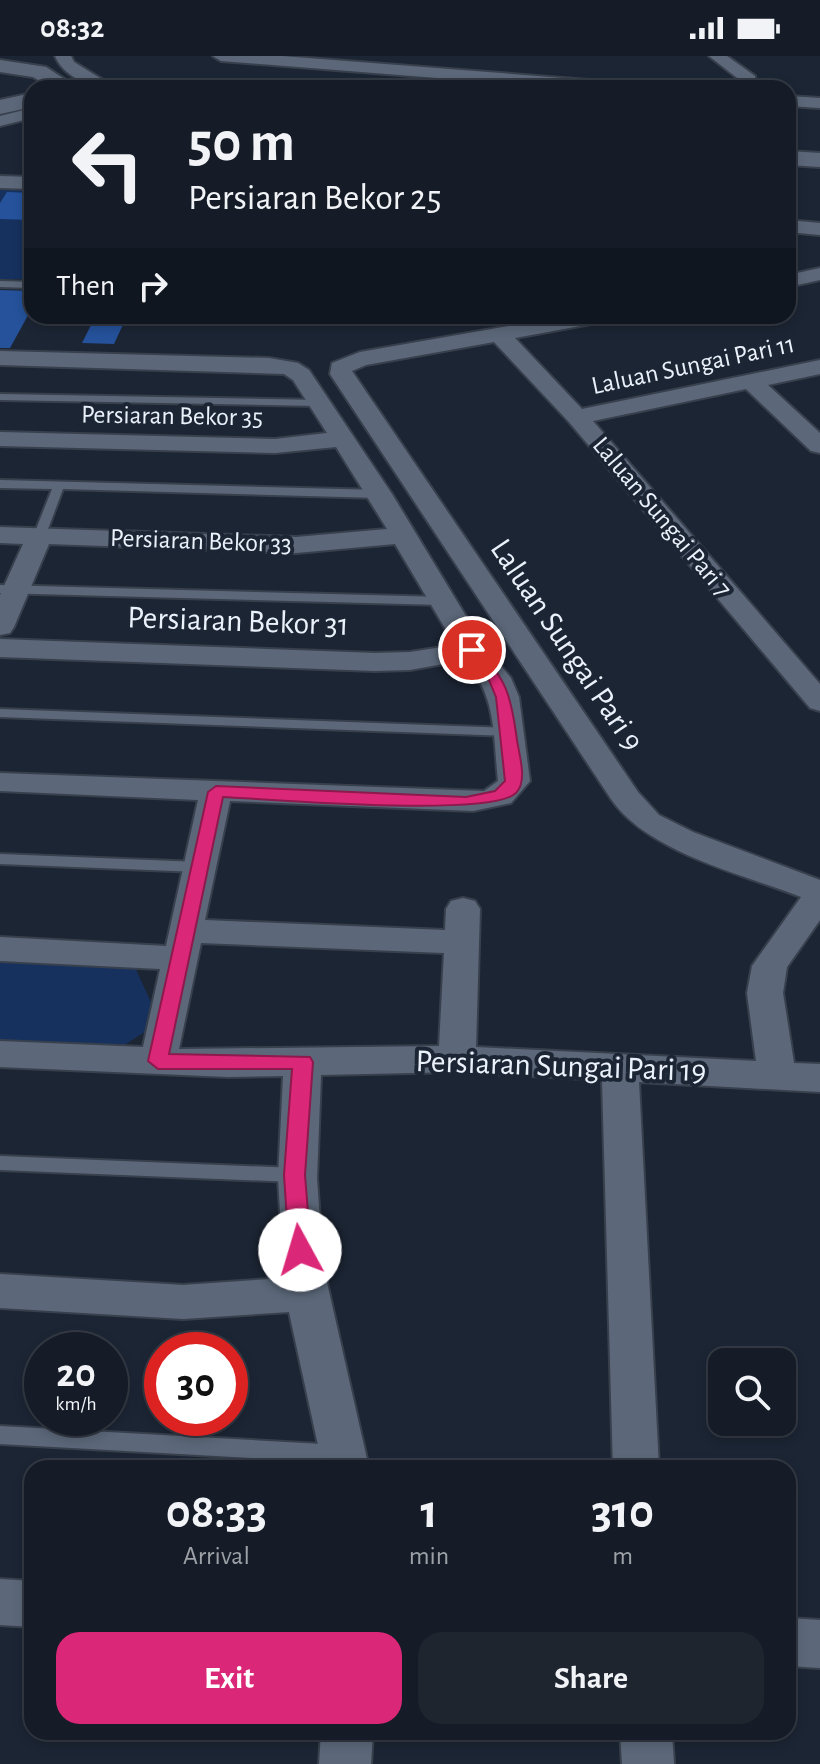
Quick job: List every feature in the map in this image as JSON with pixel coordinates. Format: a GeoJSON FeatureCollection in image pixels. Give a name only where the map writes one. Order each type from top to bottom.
{"type":"FeatureCollection","features":[{"type":"Feature","properties":{"kind":"main road"},"geometry":{"type":"LineString","coordinates":[[0,64],[19,56]]}},
{"type":"Feature","properties":{"kind":"main road"},"geometry":{"type":"LineString","coordinates":[[38,56],[37,64],[54,80]]}},
{"type":"Feature","properties":{"kind":"main road"},"geometry":{"type":"LineString","coordinates":[[0,64],[23,67],[51,80]]}},
{"type":"Feature","properties":{"kind":"main road"},"geometry":{"type":"LineString","coordinates":[[0,110],[24,105]]}},
{"type":"Feature","properties":{"kind":"main road"},"geometry":{"type":"LineString","coordinates":[[796,158],[820,160]]}},
{"type":"Feature","properties":{"kind":"street"},"geometry":{"type":"LineString","coordinates":[[63,56],[67,65],[94,80]]}},
{"type":"Feature","properties":{"kind":"street"},"geometry":{"type":"LineString","coordinates":[[221,56],[489,80]]}},
{"type":"Feature","properties":{"kind":"street"},"geometry":{"type":"LineString","coordinates":[[414,80],[432,56]]}},
{"type":"Feature","properties":{"kind":"street"},"geometry":{"type":"LineString","coordinates":[[717,56],[749,80]]}},
{"type":"Feature","properties":{"kind":"street"},"geometry":{"type":"LineString","coordinates":[[796,102],[820,103]]}},
{"type":"Feature","properties":{"kind":"street"},"geometry":{"type":"LineString","coordinates":[[0,182],[24,183]]}},
{"type":"Feature","properties":{"kind":"street"},"geometry":{"type":"LineString","coordinates":[[796,227],[820,229]]}},
{"type":"Feature","properties":{"kind":"street"},"geometry":{"type":"LineString","coordinates":[[796,279],[820,274]]}},
{"type":"Feature","properties":{"kind":"street"},"geometry":{"type":"LineString","coordinates":[[446,324],[463,341],[559,324]]}},
{"type":"Feature","properties":{"kind":"street","name":"Laluan Sungai Pari 7"},"geometry":{"type":"LineString","coordinates":[[500,335],[577,417],[820,702]]}},
{"type":"Feature","properties":{"kind":"street","name":"Laluan Sungai Pari 9"},"geometry":{"type":"LineString","coordinates":[[463,341],[360,359],[340,368],[341,374],[627,799],[648,822],[682,839],[820,894]]}},
{"type":"Feature","properties":{"kind":"street"},"geometry":{"type":"LineString","coordinates":[[0,358],[290,368],[301,375],[379,494],[472,650],[496,678],[504,697],[514,781],[509,790],[486,800],[466,802],[0,782]]}},
{"type":"Feature","properties":{"kind":"street","name":"Laluan Sungai Pari 11"},"geometry":{"type":"LineString","coordinates":[[577,417],[820,367]]}},
{"type":"Feature","properties":{"kind":"street"},"geometry":{"type":"LineString","coordinates":[[751,381],[820,446]]}},
{"type":"Feature","properties":{"kind":"street","name":"Persiaran Bekor 35"},"geometry":{"type":"LineString","coordinates":[[0,439],[275,446],[341,439]]}},
{"type":"Feature","properties":{"kind":"street","name":"Persiaran Bekor 33"},"geometry":{"type":"LineString","coordinates":[[0,535],[296,545],[401,535]]}},
{"type":"Feature","properties":{"kind":"street"},"geometry":{"type":"LineString","coordinates":[[0,627],[8,590],[39,537]]}},
{"type":"Feature","properties":{"kind":"street","name":"Persiaran Bekor 31"},"geometry":{"type":"LineString","coordinates":[[0,648],[375,662],[410,661],[472,650]]}},
{"type":"Feature","properties":{"kind":"street"},"geometry":{"type":"LineString","coordinates":[[158,1061],[216,792]]}},
{"type":"Feature","properties":{"kind":"street"},"geometry":{"type":"LineString","coordinates":[[777,1076],[765,993],[770,966],[820,894]]}},
{"type":"Feature","properties":{"kind":"street"},"geometry":{"type":"LineString","coordinates":[[0,949],[182,944],[462,926],[457,1059]]}},
{"type":"Feature","properties":{"kind":"street","name":"Persiaran Sungai Pari 19"},"geometry":{"type":"LineString","coordinates":[[0,1054],[158,1061],[457,1059],[820,1078]]}},
{"type":"Feature","properties":{"kind":"street"},"geometry":{"type":"LineString","coordinates":[[303,1062],[295,1175],[297,1228],[307,1294],[345,1460]]}},
{"type":"Feature","properties":{"kind":"street"},"geometry":{"type":"LineString","coordinates":[[620,1066],[636,1460]]}},
{"type":"Feature","properties":{"kind":"street"},"geometry":{"type":"LineString","coordinates":[[0,1291],[183,1302],[307,1294]]}},
{"type":"Feature","properties":{"kind":"street"},"geometry":{"type":"LineString","coordinates":[[0,1602],[24,1604]]}},
{"type":"Feature","properties":{"kind":"street"},"geometry":{"type":"LineString","coordinates":[[796,1642],[820,1644]]}},
{"type":"Feature","properties":{"kind":"street"},"geometry":{"type":"LineString","coordinates":[[345,1764],[346,1740]]}},
{"type":"Feature","properties":{"kind":"street"},"geometry":{"type":"LineString","coordinates":[[646,1740],[648,1764]]}},
{"type":"Feature","properties":{"kind":"lane"},"geometry":{"type":"LineString","coordinates":[[0,284],[24,285]]}},
{"type":"Feature","properties":{"kind":"lane"},"geometry":{"type":"LineString","coordinates":[[0,397],[320,403]]}},
{"type":"Feature","properties":{"kind":"lane"},"geometry":{"type":"LineString","coordinates":[[0,484],[379,494]]}},
{"type":"Feature","properties":{"kind":"lane"},"geometry":{"type":"LineString","coordinates":[[39,537],[59,485]]}},
{"type":"Feature","properties":{"kind":"lane"},"geometry":{"type":"LineString","coordinates":[[8,590],[443,601]]}},
{"type":"Feature","properties":{"kind":"lane"},"geometry":{"type":"LineString","coordinates":[[0,713],[509,732]]}},
{"type":"Feature","properties":{"kind":"lane"},"geometry":{"type":"LineString","coordinates":[[0,859],[199,867]]}},
{"type":"Feature","properties":{"kind":"lane"},"geometry":{"type":"LineString","coordinates":[[0,1163],[295,1175]]}},
{"type":"Feature","properties":{"kind":"lane"},"geometry":{"type":"LineString","coordinates":[[0,1435],[332,1460]]}},
{"type":"Feature","properties":{"kind":"shaded area"},"geometry":{"type":"Polygon","coordinates":[[[0,189],[24,190],[24,279],[0,279],[0,189]]]}},
{"type":"Feature","properties":{"kind":"shaded area"},"geometry":{"type":"Polygon","coordinates":[[[0,960],[134,965],[153,1007],[148,1030],[121,1047],[0,1041],[0,960]]]}},
{"type":"Feature","properties":{"kind":"building"},"geometry":{"type":"Polygon","coordinates":[[[7,192],[24,193],[24,220],[0,219],[0,203],[7,192]]]}},
{"type":"Feature","properties":{"kind":"building"},"geometry":{"type":"Polygon","coordinates":[[[0,290],[24,291],[24,323],[10,348],[0,348],[0,290]]]}},
{"type":"Feature","properties":{"kind":"building"},"geometry":{"type":"Polygon","coordinates":[[[92,324],[123,324],[114,344],[82,343],[92,324]]]}},
{"type":"Feature","properties":{"kind":"route"},"geometry":{"type":"LineString","coordinates":[[300,1250],[295,1175],[303,1062],[228,1064],[158,1061],[216,792],[466,802],[500,796],[509,790],[514,781],[504,697],[496,678],[472,650]]}}]}
